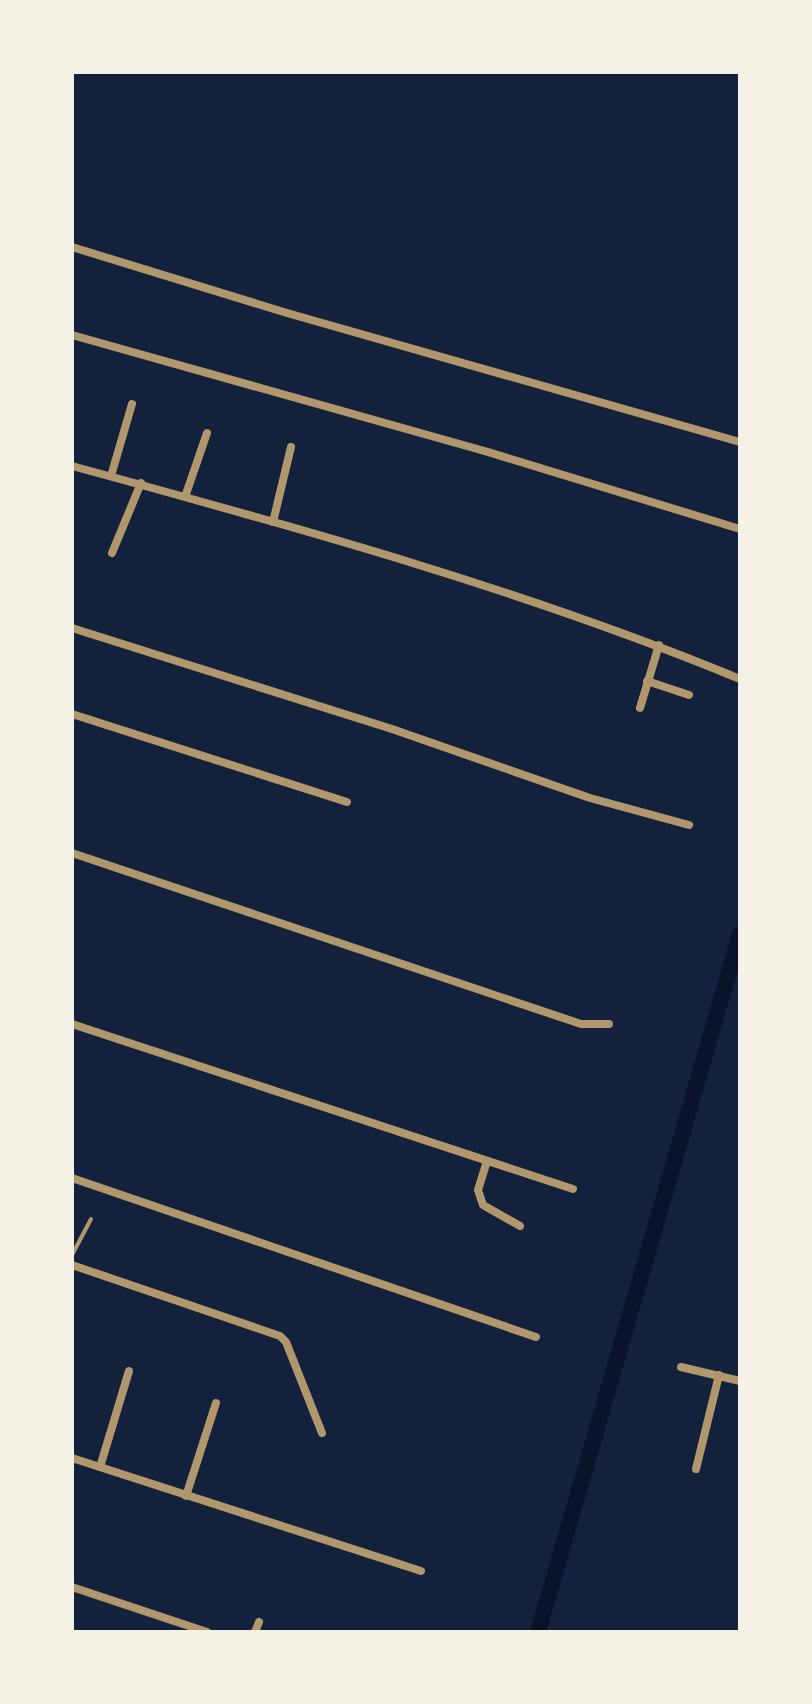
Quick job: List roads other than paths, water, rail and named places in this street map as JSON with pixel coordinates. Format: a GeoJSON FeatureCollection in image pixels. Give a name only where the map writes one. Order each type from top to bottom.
{"type":"FeatureCollection","features":[{"type":"Feature","properties":{"kind":"street"},"geometry":{"type":"LineString","coordinates":[[72,247],[287,313],[740,442]]}},
{"type":"Feature","properties":{"kind":"street"},"geometry":{"type":"LineString","coordinates":[[72,335],[488,452],[740,529]]}},
{"type":"Feature","properties":{"kind":"street"},"geometry":{"type":"LineString","coordinates":[[111,476],[132,404]]}},
{"type":"Feature","properties":{"kind":"street"},"geometry":{"type":"LineString","coordinates":[[186,494],[207,433]]}},
{"type":"Feature","properties":{"kind":"street"},"geometry":{"type":"LineString","coordinates":[[273,522],[291,447]]}},
{"type":"Feature","properties":{"kind":"street"},"geometry":{"type":"LineString","coordinates":[[72,466],[186,494],[659,645],[740,679]]}},
{"type":"Feature","properties":{"kind":"street"},"geometry":{"type":"LineString","coordinates":[[112,553],[141,483]]}},
{"type":"Feature","properties":{"kind":"street"},"geometry":{"type":"LineString","coordinates":[[72,628],[392,729],[590,798],[689,825]]}},
{"type":"Feature","properties":{"kind":"street"},"geometry":{"type":"LineString","coordinates":[[640,708],[659,645]]}},
{"type":"Feature","properties":{"kind":"street"},"geometry":{"type":"LineString","coordinates":[[647,681],[689,695]]}},
{"type":"Feature","properties":{"kind":"street"},"geometry":{"type":"LineString","coordinates":[[72,714],[347,802]]}},
{"type":"Feature","properties":{"kind":"street"},"geometry":{"type":"LineString","coordinates":[[72,853],[581,1024],[609,1024]]}},
{"type":"Feature","properties":{"kind":"street"},"geometry":{"type":"LineString","coordinates":[[72,1024],[573,1189]]}},
{"type":"Feature","properties":{"kind":"street"},"geometry":{"type":"LineString","coordinates":[[487,1161],[478,1190],[483,1205],[520,1226]]}},
{"type":"Feature","properties":{"kind":"street"},"geometry":{"type":"LineString","coordinates":[[72,1178],[536,1337]]}},
{"type":"Feature","properties":{"kind":"street"},"geometry":{"type":"LineString","coordinates":[[72,1265],[280,1336],[286,1342],[322,1433]]}},
{"type":"Feature","properties":{"kind":"street"},"geometry":{"type":"LineString","coordinates":[[681,1367],[740,1381]]}},
{"type":"Feature","properties":{"kind":"street"},"geometry":{"type":"LineString","coordinates":[[100,1467],[129,1371]]}},
{"type":"Feature","properties":{"kind":"street"},"geometry":{"type":"LineString","coordinates":[[696,1469],[719,1375]]}},
{"type":"Feature","properties":{"kind":"street"},"geometry":{"type":"LineString","coordinates":[[186,1496],[216,1403]]}},
{"type":"Feature","properties":{"kind":"street"},"geometry":{"type":"LineString","coordinates":[[72,1458],[421,1571]]}},
{"type":"Feature","properties":{"kind":"street"},"geometry":{"type":"LineString","coordinates":[[72,1587],[207,1632]]}},
{"type":"Feature","properties":{"kind":"street"},"geometry":{"type":"LineString","coordinates":[[255,1632],[259,1622]]}},
{"type":"Feature","properties":{"kind":"lane"},"geometry":{"type":"LineString","coordinates":[[72,1255],[91,1219]]}},
{"type":"Feature","properties":{"kind":"waterway"},"geometry":{"type":"LineString","coordinates":[[538,1632],[740,934]]}}]}
